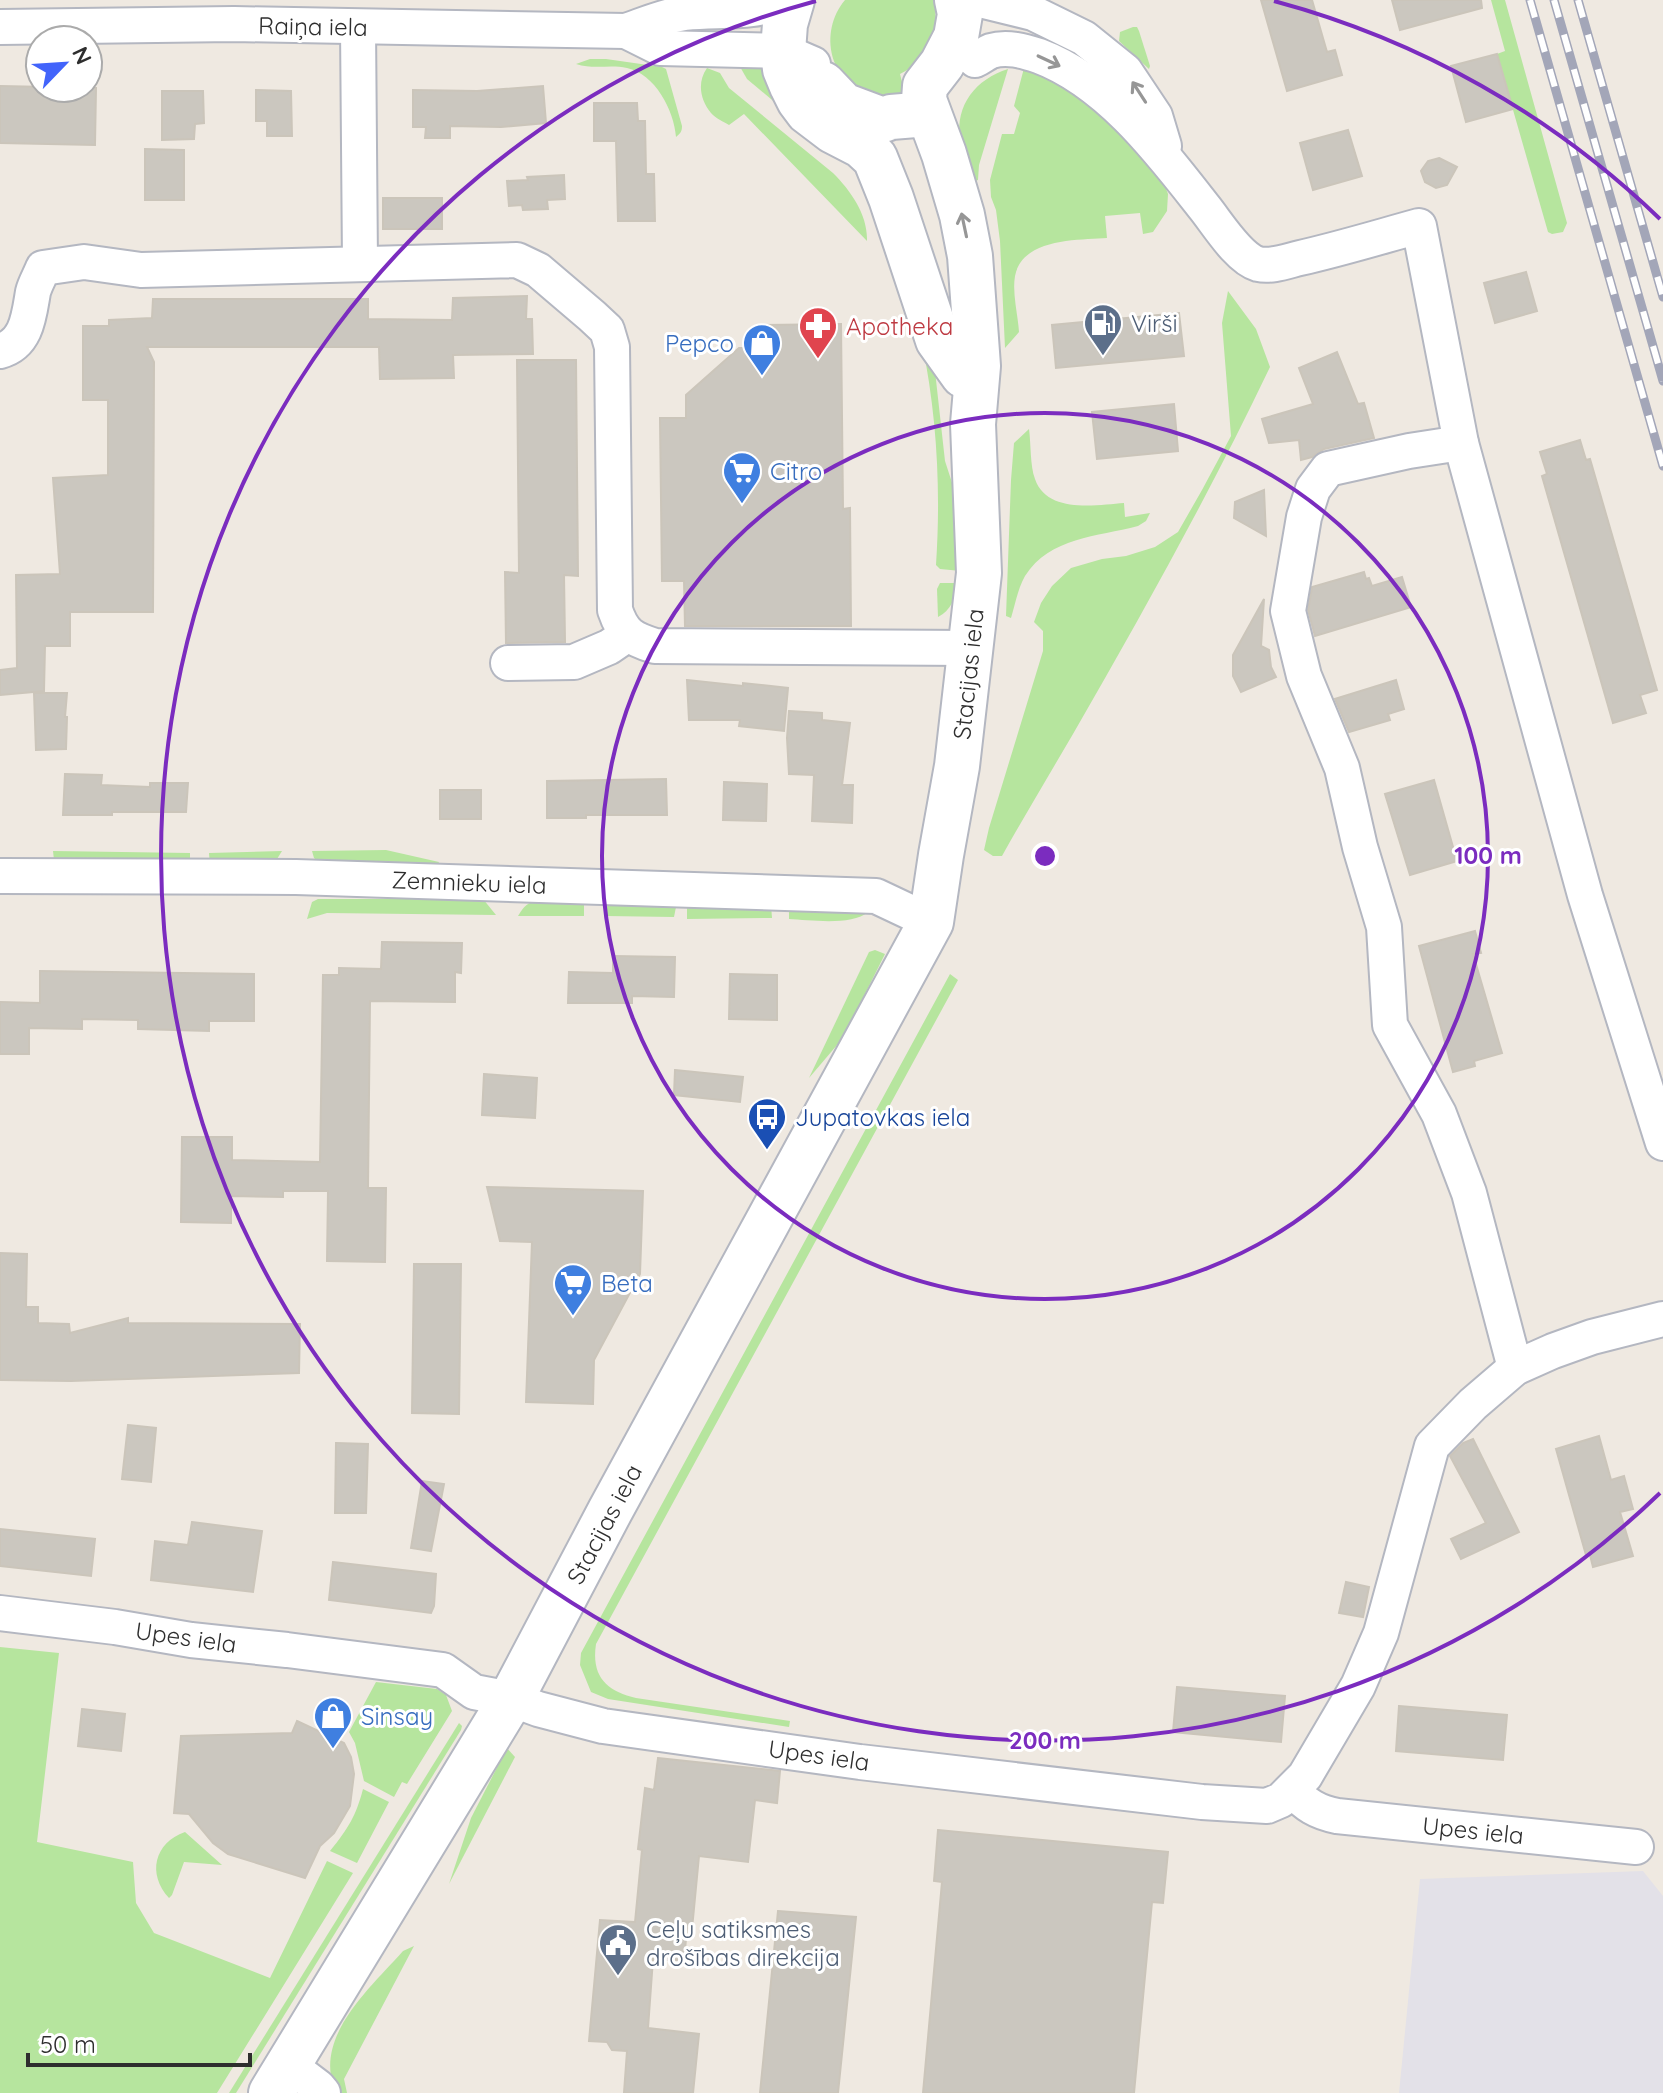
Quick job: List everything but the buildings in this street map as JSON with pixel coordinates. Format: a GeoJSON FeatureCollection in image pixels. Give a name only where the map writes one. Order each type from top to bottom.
{"type":"FeatureCollection","features":[{"type":"Feature","properties":{"kind":"main road"},"geometry":{"type":"LineString","coordinates":[[792,0],[785,24],[798,58],[843,105],[883,120],[928,114],[967,76],[983,42],[986,23],[982,0]]}},
{"type":"Feature","properties":{"kind":"main road"},"geometry":{"type":"LineString","coordinates":[[822,0],[810,45],[785,69],[808,112],[833,131],[862,146],[875,158],[938,340],[963,375]]}},
{"type":"Feature","properties":{"kind":"main road","name":"Stacijas iela"},"geometry":{"type":"LineString","coordinates":[[280,2079],[511,1699],[610,1511],[925,934],[957,766],[979,573],[973,424],[978,366],[970,256],[958,200],[924,100],[925,86],[942,64],[956,37],[960,14],[957,0]]}},
{"type":"Feature","properties":{"kind":"main road","name":"Stacijas iela"},"geometry":{"type":"LineString","coordinates":[[883,120],[909,178],[940,268],[973,424]]}},
{"type":"Feature","properties":{"kind":"street","name":"Raiņa iela"},"geometry":{"type":"LineString","coordinates":[[0,27],[234,24],[626,31],[661,18],[687,13],[752,10],[784,0]]}},
{"type":"Feature","properties":{"kind":"street"},"geometry":{"type":"LineString","coordinates":[[982,0],[1033,13],[1084,38],[1125,71],[1155,116],[1169,162]]}},
{"type":"Feature","properties":{"kind":"street"},"geometry":{"type":"LineString","coordinates":[[358,27],[360,263]]}},
{"type":"Feature","properties":{"kind":"street","name":"Raiņa iela"},"geometry":{"type":"LineString","coordinates":[[626,31],[660,48],[798,58]]}},
{"type":"Feature","properties":{"kind":"street"},"geometry":{"type":"LineString","coordinates":[[975,60],[992,51],[1021,50],[1052,61],[1093,86],[1169,162],[1231,241],[1253,263],[1267,266],[1419,226],[1461,443],[1585,895],[1663,1143]]}},
{"type":"Feature","properties":{"kind":"street"},"geometry":{"type":"LineString","coordinates":[[0,351],[10,349],[29,323],[34,289],[43,268],[84,262],[141,270],[517,260],[538,270],[607,330],[612,347],[615,610],[628,634],[655,646],[971,648]]}},
{"type":"Feature","properties":{"kind":"street"},"geometry":{"type":"LineString","coordinates":[[1461,443],[1328,469],[1313,489],[1304,517],[1288,611],[1304,676],[1342,768],[1360,847],[1384,927],[1390,1025],[1439,1114],[1469,1193],[1515,1368]]}},
{"type":"Feature","properties":{"kind":"street"},"geometry":{"type":"LineString","coordinates":[[508,663],[574,662],[609,647],[628,634]]}},
{"type":"Feature","properties":{"kind":"street","name":"Zemnieku iela"},"geometry":{"type":"LineString","coordinates":[[0,876],[296,877],[876,896],[925,934]]}},
{"type":"Feature","properties":{"kind":"street"},"geometry":{"type":"LineString","coordinates":[[1292,1790],[1305,1776],[1338,1722],[1381,1633],[1432,1446],[1473,1404],[1515,1368],[1592,1337],[1663,1319]]}},
{"type":"Feature","properties":{"kind":"street","name":"Upes iela"},"geometry":{"type":"LineString","coordinates":[[0,1613],[191,1640],[443,1670],[474,1692],[511,1699],[603,1726],[860,1762],[1252,1807],[1267,1806],[1281,1800],[1292,1790],[1318,1812],[1337,1816],[1636,1847]]}},
{"type":"Feature","properties":{"kind":"street"},"geometry":{"type":"LineString","coordinates":[[280,2079],[318,2087],[323,2093]]}},
{"type":"Feature","properties":{"kind":"shaded area"},"geometry":{"type":"Polygon","coordinates":[[[1643,1871],[1663,1896],[1663,2093],[1399,2093],[1420,1879],[1643,1871]]]}},
{"type":"Feature","properties":{"kind":"green space"},"geometry":{"type":"Polygon","coordinates":[[[845,0],[933,0],[936,22],[930,43],[918,61],[900,74],[905,94],[873,95],[858,89],[838,69],[830,41],[837,13],[845,0]]]}},
{"type":"Feature","properties":{"kind":"green space"},"geometry":{"type":"Polygon","coordinates":[[[1491,0],[1505,0],[1567,223],[1563,232],[1548,232],[1497,54],[1505,51],[1491,0]]]}},
{"type":"Feature","properties":{"kind":"green space"},"geometry":{"type":"Polygon","coordinates":[[[1133,27],[1139,31],[1149,69],[1119,41],[1120,32],[1133,27]]]}},
{"type":"Feature","properties":{"kind":"green space"},"geometry":{"type":"Polygon","coordinates":[[[590,59],[666,69],[682,126],[680,133],[676,137],[667,105],[646,78],[627,68],[576,64],[590,59]]]}},
{"type":"Feature","properties":{"kind":"green space"},"geometry":{"type":"Polygon","coordinates":[[[755,63],[768,72],[859,173],[747,79],[739,65],[755,63]]]}},
{"type":"Feature","properties":{"kind":"green space"},"geometry":{"type":"Polygon","coordinates":[[[707,68],[720,73],[729,88],[840,180],[865,222],[867,241],[744,114],[729,125],[711,113],[701,91],[707,68]]]}},
{"type":"Feature","properties":{"kind":"green space"},"geometry":{"type":"Polygon","coordinates":[[[1024,68],[1090,97],[1157,165],[1168,194],[1167,211],[1153,232],[1143,234],[1140,213],[1105,216],[1107,238],[1067,241],[1028,254],[1020,264],[1014,283],[1019,332],[1005,348],[1000,241],[990,180],[1002,134],[1014,134],[1020,113],[1014,106],[1024,68]]]}},
{"type":"Feature","properties":{"kind":"green space"},"geometry":{"type":"Polygon","coordinates":[[[1008,69],[979,165],[978,180],[973,182],[960,139],[961,115],[977,87],[1008,69]]]}},
{"type":"Feature","properties":{"kind":"green space"},"geometry":{"type":"Polygon","coordinates":[[[1228,291],[1256,329],[1270,367],[1199,507],[1124,644],[1002,856],[993,856],[984,850],[989,828],[1043,651],[1043,631],[1034,622],[1041,603],[1052,586],[1071,568],[1155,547],[1178,532],[1231,436],[1222,323],[1228,291]]]}},
{"type":"Feature","properties":{"kind":"green space"},"geometry":{"type":"Polygon","coordinates":[[[922,343],[935,371],[945,461],[956,495],[961,571],[940,569],[936,565],[936,453],[922,343]]]}},
{"type":"Feature","properties":{"kind":"green space"},"geometry":{"type":"Polygon","coordinates":[[[1029,429],[1035,479],[1050,498],[1061,503],[1087,506],[1124,503],[1125,517],[1150,513],[1146,521],[1138,526],[1076,540],[1047,553],[1025,576],[1011,618],[1006,616],[1014,443],[1029,429]]]}},
{"type":"Feature","properties":{"kind":"green space"},"geometry":{"type":"Polygon","coordinates":[[[940,583],[959,583],[950,607],[938,617],[937,589],[940,583]]]}},
{"type":"Feature","properties":{"kind":"green space"},"geometry":{"type":"Polygon","coordinates":[[[386,850],[439,862],[437,866],[321,864],[312,851],[386,850]]]}},
{"type":"Feature","properties":{"kind":"green space"},"geometry":{"type":"Polygon","coordinates":[[[53,851],[190,853],[190,862],[54,860],[53,851]]]}},
{"type":"Feature","properties":{"kind":"green space"},"geometry":{"type":"Polygon","coordinates":[[[282,851],[269,865],[210,867],[209,853],[282,851]]]}},
{"type":"Feature","properties":{"kind":"green space"},"geometry":{"type":"Polygon","coordinates":[[[318,899],[483,899],[496,915],[327,913],[307,919],[312,902],[318,899]]]}},
{"type":"Feature","properties":{"kind":"green space"},"geometry":{"type":"Polygon","coordinates":[[[539,900],[578,901],[584,904],[584,916],[518,916],[527,905],[539,900]]]}},
{"type":"Feature","properties":{"kind":"green space"},"geometry":{"type":"Polygon","coordinates":[[[609,903],[672,903],[676,907],[674,917],[606,916],[609,903]]]}},
{"type":"Feature","properties":{"kind":"green space"},"geometry":{"type":"Polygon","coordinates":[[[771,905],[772,918],[687,919],[687,906],[771,905]]]}},
{"type":"Feature","properties":{"kind":"green space"},"geometry":{"type":"Polygon","coordinates":[[[789,906],[868,912],[842,921],[789,919],[789,906]]]}},
{"type":"Feature","properties":{"kind":"green space"},"geometry":{"type":"Polygon","coordinates":[[[875,950],[885,954],[843,1038],[809,1078],[869,952],[875,950]]]}},
{"type":"Feature","properties":{"kind":"green space"},"geometry":{"type":"Polygon","coordinates":[[[950,974],[958,980],[596,1644],[599,1674],[609,1687],[617,1691],[636,1698],[790,1721],[789,1727],[608,1699],[591,1692],[580,1665],[581,1653],[950,974]]]}},
{"type":"Feature","properties":{"kind":"green space"},"geometry":{"type":"Polygon","coordinates":[[[0,1647],[59,1653],[37,1842],[133,1862],[136,1903],[154,1933],[270,1978],[327,1861],[353,1873],[217,2093],[0,2093],[0,1647]]]}},
{"type":"Feature","properties":{"kind":"green space"},"geometry":{"type":"Polygon","coordinates":[[[376,1682],[437,1689],[446,1695],[452,1711],[407,1784],[402,1782],[394,1797],[364,1781],[355,1743],[349,1732],[376,1682]]]}},
{"type":"Feature","properties":{"kind":"green space"},"geometry":{"type":"Polygon","coordinates":[[[459,1723],[461,1730],[236,2093],[229,2093],[459,1723]]]}},
{"type":"Feature","properties":{"kind":"green space"},"geometry":{"type":"Polygon","coordinates":[[[507,1748],[515,1757],[449,1884],[471,1818],[507,1748]]]}},
{"type":"Feature","properties":{"kind":"green space"},"geometry":{"type":"Polygon","coordinates":[[[363,1789],[389,1802],[357,1863],[330,1851],[351,1822],[363,1789]]]}},
{"type":"Feature","properties":{"kind":"green space"},"geometry":{"type":"Polygon","coordinates":[[[185,1832],[222,1865],[184,1862],[169,1898],[158,1879],[157,1860],[166,1844],[185,1832]]]}},
{"type":"Feature","properties":{"kind":"green space"},"geometry":{"type":"Polygon","coordinates":[[[414,1946],[344,2079],[347,2093],[339,2093],[332,2078],[331,2058],[343,2024],[378,1978],[403,1951],[414,1946]]]}},
{"type":"Feature","properties":{"kind":"railway"},"geometry":{"type":"LineString","coordinates":[[1530,0],[1663,466]]}},
{"type":"Feature","properties":{"kind":"railway"},"geometry":{"type":"LineString","coordinates":[[1554,0],[1663,381]]}},
{"type":"Feature","properties":{"kind":"railway"},"geometry":{"type":"LineString","coordinates":[[1578,0],[1663,297]]}},
{"type":"Feature","properties":{"kind":"place","name":"Virši"},"geometry":{"type":"Point","coordinates":[1103,357]}},
{"type":"Feature","properties":{"kind":"place","name":"Apotheka"},"geometry":{"type":"Point","coordinates":[818,360]}},
{"type":"Feature","properties":{"kind":"place","name":"Pepco"},"geometry":{"type":"Point","coordinates":[762,377]}},
{"type":"Feature","properties":{"kind":"place","name":"Citro"},"geometry":{"type":"Point","coordinates":[742,505]}},
{"type":"Feature","properties":{"kind":"place","name":"Jupatovkas iela"},"geometry":{"type":"Point","coordinates":[767,1151]}},
{"type":"Feature","properties":{"kind":"place","name":"Beta"},"geometry":{"type":"Point","coordinates":[573,1317]}},
{"type":"Feature","properties":{"kind":"place","name":"Sinsay"},"geometry":{"type":"Point","coordinates":[333,1750]}},
{"type":"Feature","properties":{"kind":"place","name":"Ceļu satiksmes drošības direkcija"},"geometry":{"type":"Point","coordinates":[618,1977]}}]}
